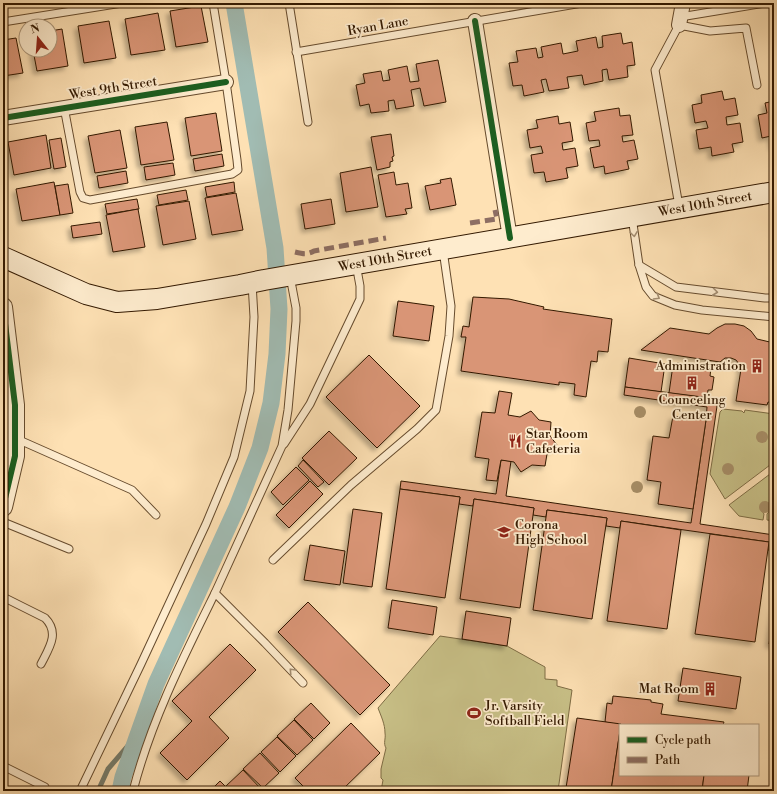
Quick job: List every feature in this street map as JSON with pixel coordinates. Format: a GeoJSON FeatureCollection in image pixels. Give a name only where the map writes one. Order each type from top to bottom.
{"type":"FeatureCollection","features":[{"type":"Feature","properties":{"kind":"main road","name":"West 10th Street"},"geometry":{"type":"LineString","coordinates":[[3,257],[86,294],[117,302],[157,299],[774,192]]}},
{"type":"Feature","properties":{"kind":"street"},"geometry":{"type":"LineString","coordinates":[[680,21],[683,3]]}},
{"type":"Feature","properties":{"kind":"street"},"geometry":{"type":"LineString","coordinates":[[475,21],[510,238]]}},
{"type":"Feature","properties":{"kind":"street","name":"West 9th Street"},"geometry":{"type":"LineString","coordinates":[[3,118],[226,82]]}},
{"type":"Feature","properties":{"kind":"street"},"geometry":{"type":"LineString","coordinates":[[3,307],[15,405],[15,456],[8,467],[3,508]]}},
{"type":"Feature","properties":{"kind":"lane"},"geometry":{"type":"LineString","coordinates":[[3,22],[122,3]]}},
{"type":"Feature","properties":{"kind":"lane"},"geometry":{"type":"LineString","coordinates":[[64,107],[80,192],[83,198],[90,200],[232,174],[238,170],[213,3]]}},
{"type":"Feature","properties":{"kind":"lane"},"geometry":{"type":"LineString","coordinates":[[288,3],[308,122]]}},
{"type":"Feature","properties":{"kind":"lane","name":"Ryan Lane"},"geometry":{"type":"LineString","coordinates":[[296,52],[582,3]]}},
{"type":"Feature","properties":{"kind":"lane"},"geometry":{"type":"LineString","coordinates":[[680,21],[765,3]]}},
{"type":"Feature","properties":{"kind":"lane"},"geometry":{"type":"LineString","coordinates":[[680,21],[710,31],[746,28],[757,85]]}},
{"type":"Feature","properties":{"kind":"lane"},"geometry":{"type":"LineString","coordinates":[[679,209],[655,70],[680,21]]}},
{"type":"Feature","properties":{"kind":"lane"},"geometry":{"type":"LineString","coordinates":[[632,217],[639,265],[646,287],[653,296],[675,305],[702,310],[774,316]]}},
{"type":"Feature","properties":{"kind":"lane"},"geometry":{"type":"LineString","coordinates":[[273,560],[351,485],[417,429],[436,410],[449,336],[451,306],[443,249]]}},
{"type":"Feature","properties":{"kind":"lane"},"geometry":{"type":"LineString","coordinates":[[132,791],[155,721],[174,676],[215,593],[282,446],[310,404],[360,299],[360,286],[356,264]]}},
{"type":"Feature","properties":{"kind":"lane"},"geometry":{"type":"LineString","coordinates":[[639,265],[676,287],[774,298]]}},
{"type":"Feature","properties":{"kind":"lane"},"geometry":{"type":"LineString","coordinates":[[282,446],[288,410],[296,321],[296,308],[290,276]]}},
{"type":"Feature","properties":{"kind":"lane"},"geometry":{"type":"LineString","coordinates":[[80,791],[206,524],[234,457],[250,391],[254,317],[258,282]]}},
{"type":"Feature","properties":{"kind":"lane"},"geometry":{"type":"LineString","coordinates":[[15,439],[132,490],[156,515]]}},
{"type":"Feature","properties":{"kind":"lane"},"geometry":{"type":"LineString","coordinates":[[3,522],[69,549]]}},
{"type":"Feature","properties":{"kind":"lane"},"geometry":{"type":"LineString","coordinates":[[215,593],[303,684]]}},
{"type":"Feature","properties":{"kind":"lane"},"geometry":{"type":"LineString","coordinates":[[3,597],[45,618],[51,623],[52,643],[41,664]]}},
{"type":"Feature","properties":{"kind":"lane"},"geometry":{"type":"LineString","coordinates":[[3,766],[45,787]]}},
{"type":"Feature","properties":{"kind":"shaded area"},"geometry":{"type":"Polygon","coordinates":[[[723,409],[742,411],[744,413],[745,410],[774,414],[774,462],[725,499],[710,474],[720,412],[723,409]]]}},
{"type":"Feature","properties":{"kind":"shaded area"},"geometry":{"type":"Polygon","coordinates":[[[774,471],[774,521],[767,520],[767,514],[771,509],[770,504],[766,502],[760,506],[764,514],[763,520],[739,516],[729,505],[774,471]]]}},
{"type":"Feature","properties":{"kind":"shaded area","name":"Jr. Varsity Softball Field"},"geometry":{"type":"Polygon","coordinates":[[[440,636],[507,646],[545,667],[545,679],[557,680],[557,686],[572,690],[558,791],[381,791],[383,780],[381,778],[381,769],[386,748],[383,720],[378,708],[440,636]]]}},
{"type":"Feature","properties":{"kind":"building"},"geometry":{"type":"Polygon","coordinates":[[[717,3],[740,3],[717,7],[717,3]]]}},
{"type":"Feature","properties":{"kind":"building"},"geometry":{"type":"Polygon","coordinates":[[[201,6],[208,42],[176,47],[170,11],[201,6]]]}},
{"type":"Feature","properties":{"kind":"building"},"geometry":{"type":"Polygon","coordinates":[[[158,13],[165,50],[131,55],[125,19],[158,13]]]}},
{"type":"Feature","properties":{"kind":"building"},"geometry":{"type":"Polygon","coordinates":[[[109,21],[116,58],[84,63],[78,26],[109,21]]]}},
{"type":"Feature","properties":{"kind":"building"},"geometry":{"type":"Polygon","coordinates":[[[62,29],[68,66],[37,71],[35,58],[58,58],[58,30],[62,29]]]}},
{"type":"Feature","properties":{"kind":"building"},"geometry":{"type":"Polygon","coordinates":[[[621,33],[623,44],[632,42],[635,65],[627,66],[628,77],[609,80],[607,69],[602,70],[603,81],[584,85],[582,75],[567,77],[569,88],[549,91],[546,79],[541,80],[544,92],[524,96],[522,85],[513,86],[509,63],[518,62],[516,51],[536,48],[538,58],[543,57],[541,47],[561,43],[563,54],[578,51],[576,41],[596,37],[598,48],[603,47],[602,36],[621,33]]]}},
{"type":"Feature","properties":{"kind":"building"},"geometry":{"type":"Polygon","coordinates":[[[16,38],[18,58],[20,58],[23,73],[3,76],[3,40],[16,38]]]}},
{"type":"Feature","properties":{"kind":"building"},"geometry":{"type":"Polygon","coordinates":[[[438,60],[446,102],[424,106],[420,88],[411,90],[414,106],[396,109],[394,100],[388,101],[389,111],[371,113],[369,104],[360,106],[356,85],[365,83],[363,74],[381,71],[383,81],[390,80],[388,70],[407,66],[410,82],[419,81],[416,64],[438,60]]]}},
{"type":"Feature","properties":{"kind":"building"},"geometry":{"type":"Polygon","coordinates":[[[722,91],[724,100],[735,98],[738,115],[726,117],[727,125],[740,123],[743,142],[732,144],[734,152],[712,156],[711,147],[699,149],[696,130],[708,128],[706,121],[695,123],[692,105],[702,103],[701,95],[722,91]]]}},
{"type":"Feature","properties":{"kind":"building"},"geometry":{"type":"Polygon","coordinates":[[[774,101],[773,147],[771,136],[762,138],[758,115],[767,113],[765,103],[774,101]]]}},
{"type":"Feature","properties":{"kind":"building"},"geometry":{"type":"Polygon","coordinates":[[[619,108],[620,116],[630,115],[633,135],[622,136],[623,142],[634,140],[638,159],[627,161],[629,169],[605,174],[604,166],[594,168],[590,148],[600,146],[599,140],[589,141],[586,123],[596,121],[594,112],[619,108]]]}},
{"type":"Feature","properties":{"kind":"building"},"geometry":{"type":"Polygon","coordinates":[[[216,113],[222,151],[191,156],[185,118],[216,113]]]}},
{"type":"Feature","properties":{"kind":"building"},"geometry":{"type":"Polygon","coordinates":[[[558,116],[559,124],[570,122],[573,141],[562,143],[563,150],[575,148],[578,166],[566,168],[568,178],[546,182],[544,172],[534,173],[531,155],[543,153],[541,146],[530,148],[527,130],[538,128],[536,120],[558,116]]]}},
{"type":"Feature","properties":{"kind":"building"},"geometry":{"type":"Polygon","coordinates":[[[167,122],[174,160],[141,165],[135,127],[167,122]]]}},
{"type":"Feature","properties":{"kind":"building"},"geometry":{"type":"Polygon","coordinates":[[[120,130],[127,168],[95,173],[88,136],[120,130]]]}},
{"type":"Feature","properties":{"kind":"building"},"geometry":{"type":"Polygon","coordinates":[[[391,134],[394,156],[392,157],[393,161],[390,162],[390,167],[377,170],[371,137],[391,134]]]}},
{"type":"Feature","properties":{"kind":"building"},"geometry":{"type":"Polygon","coordinates":[[[46,135],[51,168],[14,175],[8,142],[46,135]]]}},
{"type":"Feature","properties":{"kind":"building"},"geometry":{"type":"Polygon","coordinates":[[[61,138],[66,167],[54,169],[49,140],[61,138]]]}},
{"type":"Feature","properties":{"kind":"building"},"geometry":{"type":"Polygon","coordinates":[[[222,154],[224,166],[195,171],[193,159],[222,154]]]}},
{"type":"Feature","properties":{"kind":"building"},"geometry":{"type":"Polygon","coordinates":[[[173,163],[175,175],[146,180],[144,167],[173,163]]]}},
{"type":"Feature","properties":{"kind":"building"},"geometry":{"type":"Polygon","coordinates":[[[371,167],[378,207],[346,212],[340,173],[371,167]]]}},
{"type":"Feature","properties":{"kind":"building"},"geometry":{"type":"Polygon","coordinates":[[[126,171],[128,183],[99,188],[97,176],[126,171]]]}},
{"type":"Feature","properties":{"kind":"building"},"geometry":{"type":"Polygon","coordinates":[[[394,172],[396,185],[408,183],[412,208],[405,209],[407,214],[386,217],[378,175],[394,172]]]}},
{"type":"Feature","properties":{"kind":"building"},"geometry":{"type":"Polygon","coordinates":[[[451,178],[456,205],[430,210],[425,186],[441,183],[440,180],[451,178]]]}},
{"type":"Feature","properties":{"kind":"building"},"geometry":{"type":"Polygon","coordinates":[[[54,182],[60,215],[22,221],[16,189],[54,182]]]}},
{"type":"Feature","properties":{"kind":"building"},"geometry":{"type":"Polygon","coordinates":[[[234,182],[235,192],[207,197],[205,187],[234,182]]]}},
{"type":"Feature","properties":{"kind":"building"},"geometry":{"type":"Polygon","coordinates":[[[68,184],[73,213],[60,215],[55,186],[68,184]]]}},
{"type":"Feature","properties":{"kind":"building"},"geometry":{"type":"Polygon","coordinates":[[[186,190],[188,200],[159,205],[157,195],[186,190]]]}},
{"type":"Feature","properties":{"kind":"building"},"geometry":{"type":"Polygon","coordinates":[[[236,193],[243,230],[212,235],[205,198],[236,193]]]}},
{"type":"Feature","properties":{"kind":"building"},"geometry":{"type":"Polygon","coordinates":[[[137,199],[139,209],[107,214],[105,204],[137,199]]]}},
{"type":"Feature","properties":{"kind":"building"},"geometry":{"type":"Polygon","coordinates":[[[331,199],[335,224],[305,229],[301,204],[331,199]]]}},
{"type":"Feature","properties":{"kind":"building"},"geometry":{"type":"Polygon","coordinates":[[[189,201],[196,239],[163,245],[156,206],[189,201]]]}},
{"type":"Feature","properties":{"kind":"building"},"geometry":{"type":"Polygon","coordinates":[[[138,209],[145,247],[113,252],[106,215],[138,209]]]}},
{"type":"Feature","properties":{"kind":"building"},"geometry":{"type":"Polygon","coordinates":[[[100,222],[102,234],[73,238],[71,226],[100,222]]]}},
{"type":"Feature","properties":{"kind":"building"},"geometry":{"type":"Polygon","coordinates":[[[473,297],[509,299],[544,307],[543,309],[612,319],[608,352],[598,351],[597,362],[591,361],[586,397],[574,395],[575,384],[559,382],[559,385],[461,371],[466,337],[461,337],[463,326],[469,327],[473,297]]]}},
{"type":"Feature","properties":{"kind":"building"},"geometry":{"type":"Polygon","coordinates":[[[398,301],[434,306],[429,341],[393,336],[398,301]]]}},
{"type":"Feature","properties":{"kind":"building","name":"Administration"},"geometry":{"type":"Polygon","coordinates":[[[725,324],[744,326],[751,331],[757,339],[774,343],[774,403],[768,402],[767,405],[736,401],[741,369],[736,360],[731,358],[725,358],[720,362],[641,350],[670,328],[709,334],[725,324]]]}},
{"type":"Feature","properties":{"kind":"building"},"geometry":{"type":"Polygon","coordinates":[[[369,355],[420,406],[377,448],[326,397],[369,355]]]}},
{"type":"Feature","properties":{"kind":"building"},"geometry":{"type":"Polygon","coordinates":[[[629,358],[665,364],[661,392],[625,387],[629,358]]]}},
{"type":"Feature","properties":{"kind":"building","name":"Counceling Center"},"geometry":{"type":"Polygon","coordinates":[[[677,363],[711,368],[710,376],[714,377],[712,390],[708,390],[707,398],[669,393],[673,365],[677,365],[677,363]]]}},
{"type":"Feature","properties":{"kind":"building"},"geometry":{"type":"Polygon","coordinates":[[[625,387],[718,399],[700,524],[774,535],[774,551],[768,550],[769,542],[621,521],[620,528],[606,526],[607,518],[547,510],[546,517],[533,515],[534,508],[474,499],[473,506],[459,504],[460,497],[400,489],[401,481],[496,494],[501,460],[511,461],[506,496],[691,523],[707,407],[624,395],[625,387]]]}},
{"type":"Feature","properties":{"kind":"building","name":"Star Room Cafeteria"},"geometry":{"type":"Polygon","coordinates":[[[499,391],[512,393],[508,415],[520,417],[531,411],[539,420],[551,422],[550,436],[557,445],[547,454],[545,466],[532,465],[521,472],[514,462],[501,460],[497,481],[486,480],[489,459],[475,457],[482,412],[495,413],[499,391]]]}},
{"type":"Feature","properties":{"kind":"building"},"geometry":{"type":"Polygon","coordinates":[[[673,416],[706,420],[693,509],[658,504],[661,482],[647,480],[653,436],[669,438],[673,416]]]}},
{"type":"Feature","properties":{"kind":"building"},"geometry":{"type":"Polygon","coordinates":[[[329,431],[357,458],[329,485],[302,458],[329,431]]]}},
{"type":"Feature","properties":{"kind":"building"},"geometry":{"type":"Polygon","coordinates":[[[303,460],[324,482],[318,487],[298,466],[303,460]]]}},
{"type":"Feature","properties":{"kind":"building"},"geometry":{"type":"Polygon","coordinates":[[[296,467],[309,480],[283,505],[271,492],[296,467]]]}},
{"type":"Feature","properties":{"kind":"building"},"geometry":{"type":"Polygon","coordinates":[[[310,481],[323,494],[289,528],[276,515],[310,481]]]}},
{"type":"Feature","properties":{"kind":"building"},"geometry":{"type":"Polygon","coordinates":[[[400,489],[460,497],[445,598],[386,589],[400,489]]]}},
{"type":"Feature","properties":{"kind":"building"},"geometry":{"type":"Polygon","coordinates":[[[474,499],[534,508],[520,608],[460,599],[474,499]]]}},
{"type":"Feature","properties":{"kind":"building"},"geometry":{"type":"Polygon","coordinates":[[[353,509],[382,513],[372,587],[343,583],[353,509]]]}},
{"type":"Feature","properties":{"kind":"building"},"geometry":{"type":"Polygon","coordinates":[[[547,510],[607,518],[592,619],[533,610],[547,510]]]}},
{"type":"Feature","properties":{"kind":"building"},"geometry":{"type":"Polygon","coordinates":[[[621,521],[681,530],[667,629],[607,621],[621,521]]]}},
{"type":"Feature","properties":{"kind":"building"},"geometry":{"type":"Polygon","coordinates":[[[710,534],[769,542],[755,642],[695,634],[710,534]]]}},
{"type":"Feature","properties":{"kind":"building"},"geometry":{"type":"Polygon","coordinates":[[[310,545],[345,551],[340,585],[304,580],[310,545]]]}},
{"type":"Feature","properties":{"kind":"building"},"geometry":{"type":"Polygon","coordinates":[[[392,600],[437,607],[433,635],[388,628],[392,600]]]}},
{"type":"Feature","properties":{"kind":"building"},"geometry":{"type":"Polygon","coordinates":[[[308,602],[390,685],[360,715],[278,632],[308,602]]]}},
{"type":"Feature","properties":{"kind":"building"},"geometry":{"type":"Polygon","coordinates":[[[774,608],[774,645],[769,644],[774,608]]]}},
{"type":"Feature","properties":{"kind":"building"},"geometry":{"type":"Polygon","coordinates":[[[466,611],[511,618],[507,646],[462,639],[466,611]]]}},
{"type":"Feature","properties":{"kind":"building"},"geometry":{"type":"Polygon","coordinates":[[[230,644],[256,670],[209,717],[229,738],[187,780],[160,753],[192,721],[172,701],[230,644]]]}},
{"type":"Feature","properties":{"kind":"building","name":"Mat Room"},"geometry":{"type":"Polygon","coordinates":[[[683,668],[741,677],[736,709],[678,701],[683,668]]]}},
{"type":"Feature","properties":{"kind":"building"},"geometry":{"type":"Polygon","coordinates":[[[613,696],[651,700],[651,702],[663,704],[661,714],[724,722],[723,724],[619,725],[605,722],[607,703],[612,704],[613,696]]]}},
{"type":"Feature","properties":{"kind":"building"},"geometry":{"type":"Polygon","coordinates":[[[311,703],[330,723],[314,739],[294,719],[311,703]]]}},
{"type":"Feature","properties":{"kind":"building"},"geometry":{"type":"Polygon","coordinates":[[[577,718],[621,724],[619,724],[619,737],[611,791],[586,791],[566,788],[577,718]]]}},
{"type":"Feature","properties":{"kind":"building"},"geometry":{"type":"Polygon","coordinates":[[[294,720],[313,740],[297,755],[277,736],[294,720]]]}},
{"type":"Feature","properties":{"kind":"building"},"geometry":{"type":"Polygon","coordinates":[[[351,723],[380,753],[341,791],[308,791],[295,778],[351,723]]]}},
{"type":"Feature","properties":{"kind":"building"},"geometry":{"type":"Polygon","coordinates":[[[277,737],[296,756],[280,772],[261,752],[277,737]]]}},
{"type":"Feature","properties":{"kind":"building"},"geometry":{"type":"Polygon","coordinates":[[[619,737],[619,776],[704,776],[702,791],[611,791],[619,737]]]}},
{"type":"Feature","properties":{"kind":"building"},"geometry":{"type":"Polygon","coordinates":[[[260,753],[279,773],[263,788],[243,769],[260,753]]]}},
{"type":"Feature","properties":{"kind":"building"},"geometry":{"type":"Polygon","coordinates":[[[243,770],[262,790],[232,791],[226,786],[243,770]]]}},
{"type":"Feature","properties":{"kind":"building"},"geometry":{"type":"Polygon","coordinates":[[[704,776],[749,776],[747,791],[702,791],[704,776]]]}},
{"type":"Feature","properties":{"kind":"building"},"geometry":{"type":"Polygon","coordinates":[[[220,781],[230,791],[210,791],[220,781]]]}},
{"type":"Feature","properties":{"kind":"waterway"},"geometry":{"type":"LineString","coordinates":[[120,791],[123,777],[156,684],[237,507],[260,448],[271,403],[277,354],[279,309],[275,248],[234,3]]}},
{"type":"Feature","properties":{"kind":"waterway"},"geometry":{"type":"LineString","coordinates":[[98,791],[108,769],[139,733]]}},
{"type":"Feature","properties":{"kind":"marked path"},"geometry":{"type":"LineString","coordinates":[[470,223],[497,219],[495,210]]}},
{"type":"Feature","properties":{"kind":"marked path"},"geometry":{"type":"LineString","coordinates":[[295,252],[307,254],[314,251],[386,238]]}},
{"type":"Feature","properties":{"kind":"cycle path"},"geometry":{"type":"LineString","coordinates":[[475,21],[510,238]]}},
{"type":"Feature","properties":{"kind":"cycle path"},"geometry":{"type":"LineString","coordinates":[[3,118],[226,82]]}},
{"type":"Feature","properties":{"kind":"cycle path"},"geometry":{"type":"LineString","coordinates":[[3,307],[15,405],[15,456],[3,507]]}},
{"type":"Feature","properties":{"kind":"place","name":"Administration"},"geometry":{"type":"Point","coordinates":[757,366]}},
{"type":"Feature","properties":{"kind":"place","name":"Counceling Center"},"geometry":{"type":"Point","coordinates":[692,383]}},
{"type":"Feature","properties":{"kind":"place","name":"Star Room Cafeteria"},"geometry":{"type":"Point","coordinates":[515,441]}},
{"type":"Feature","properties":{"kind":"place","name":"Corona High School"},"geometry":{"type":"Point","coordinates":[504,532]}},
{"type":"Feature","properties":{"kind":"place","name":"Mat Room"},"geometry":{"type":"Point","coordinates":[710,689]}},
{"type":"Feature","properties":{"kind":"place","name":"Jr. Varsity Softball Field"},"geometry":{"type":"Point","coordinates":[474,713]}}]}
